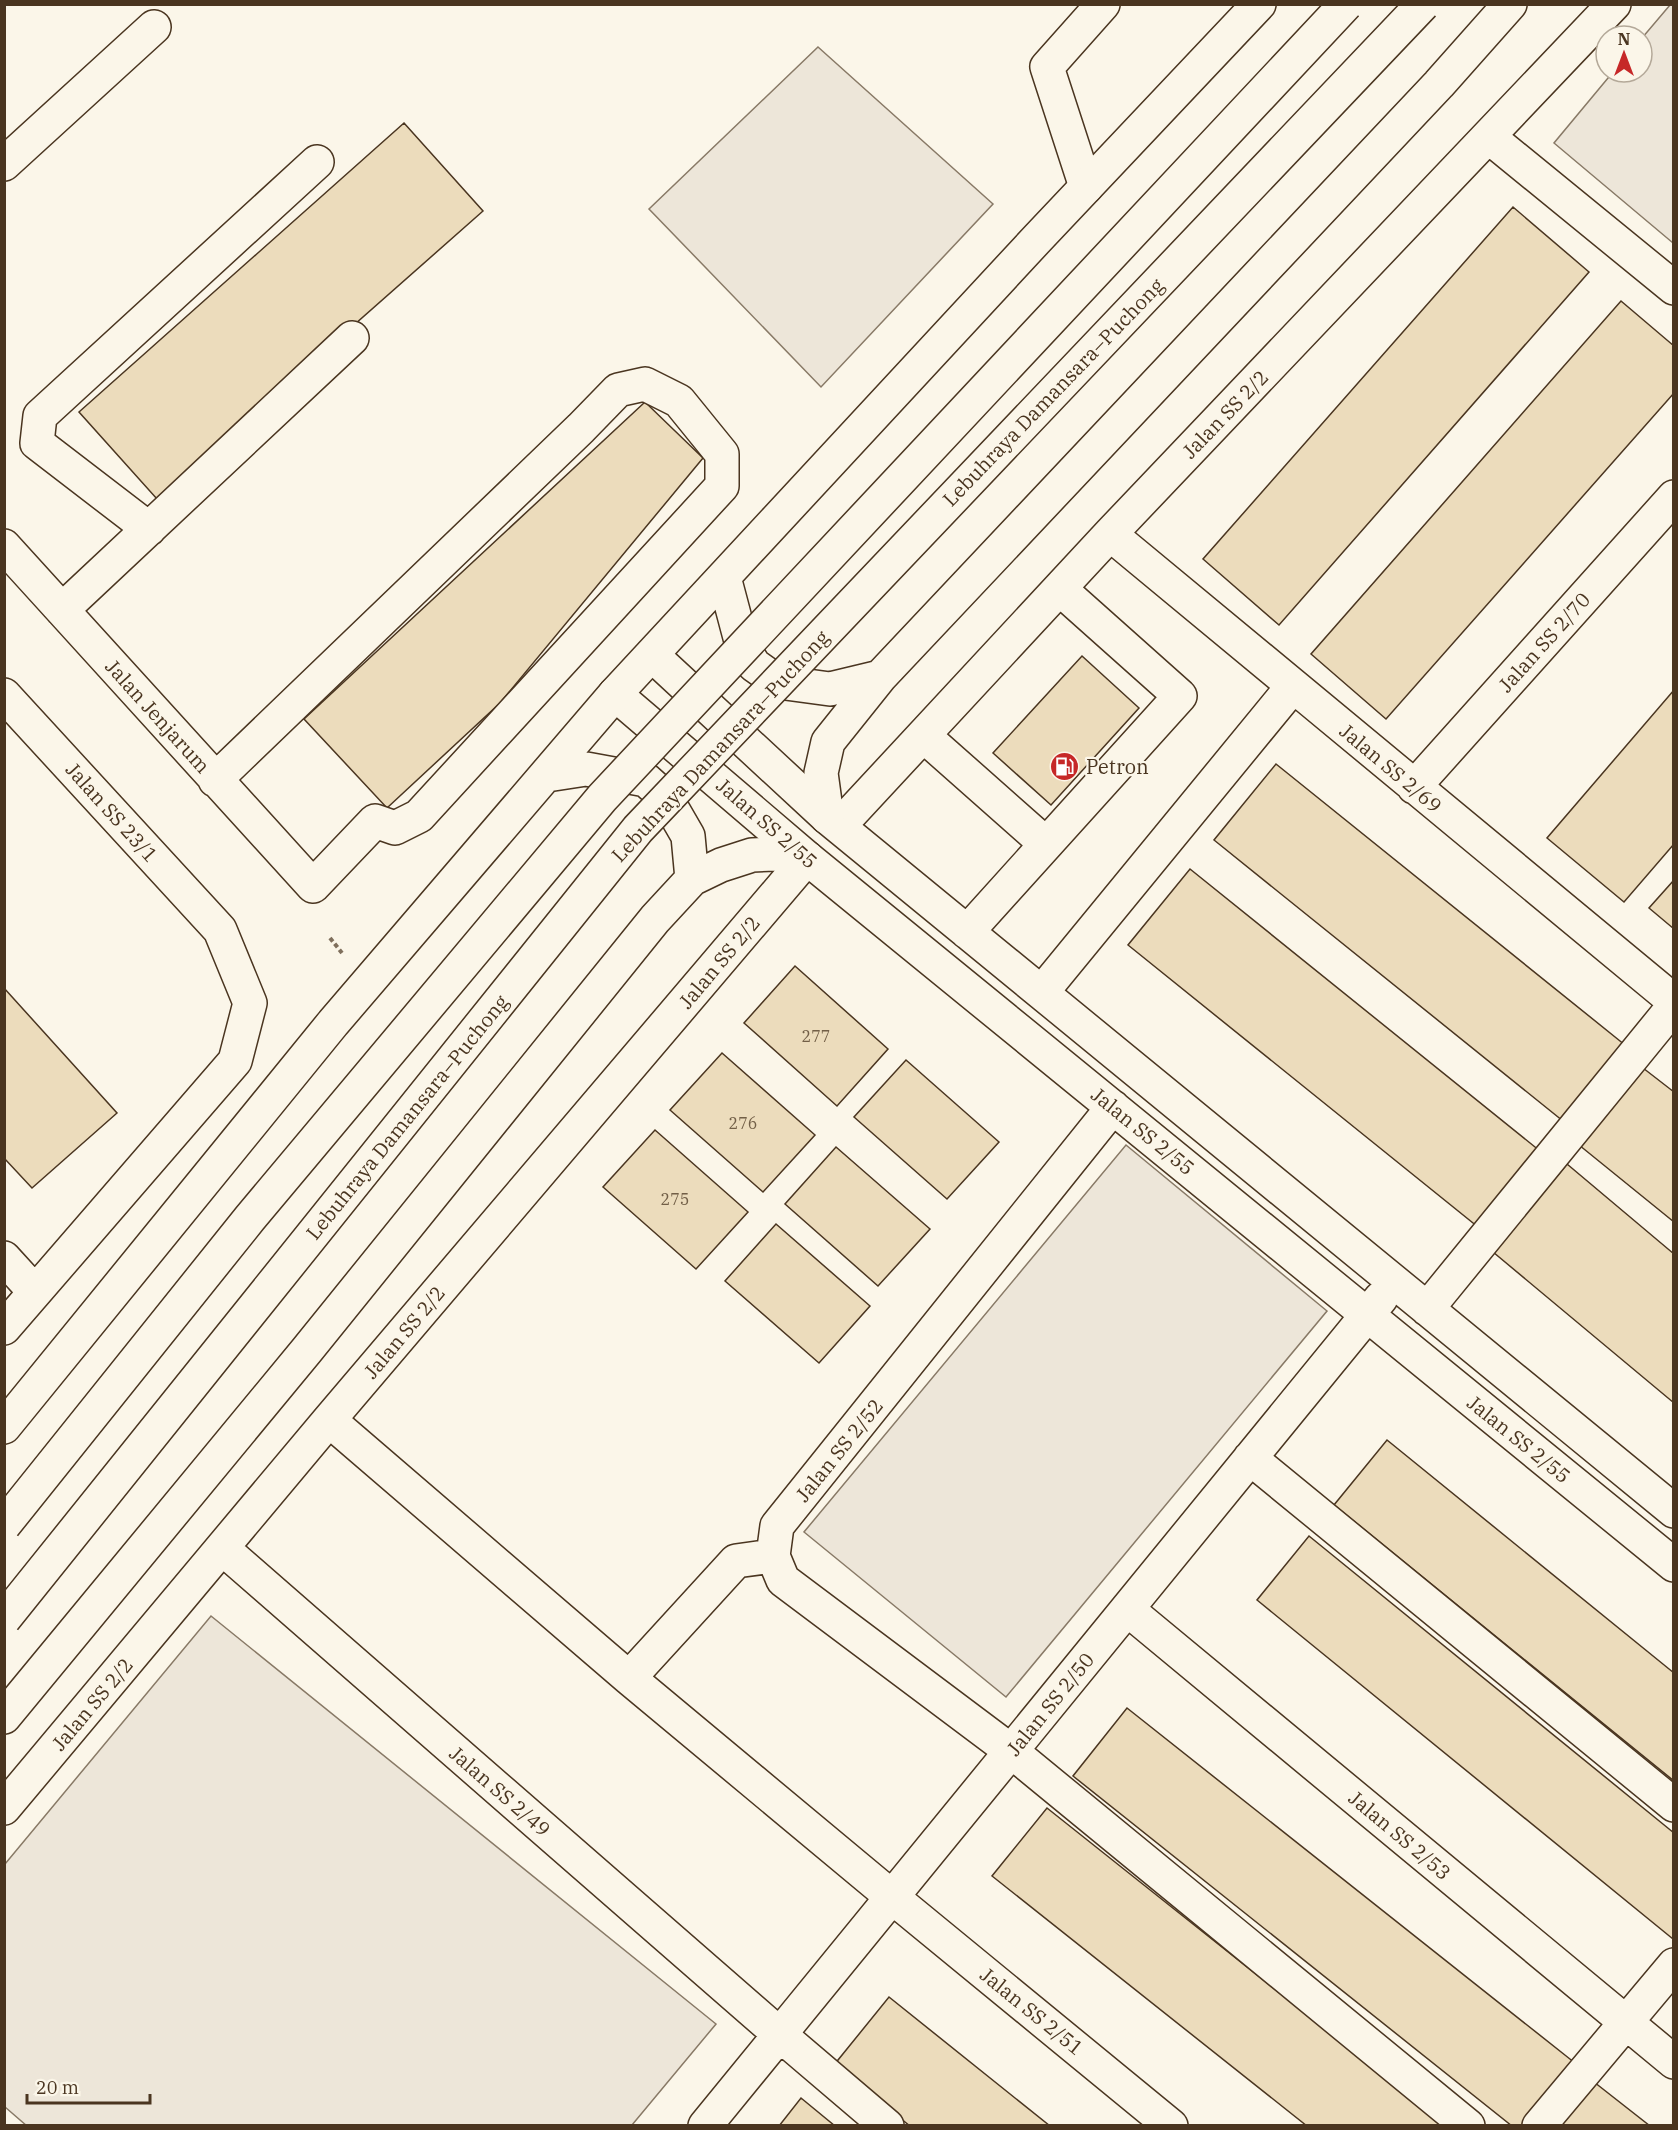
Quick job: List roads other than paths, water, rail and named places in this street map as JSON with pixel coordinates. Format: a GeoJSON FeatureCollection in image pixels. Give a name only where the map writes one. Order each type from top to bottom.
{"type":"FeatureCollection","features":[{"type":"Feature","properties":{"kind":"main road"},"geometry":{"type":"LineString","coordinates":[[1086,187],[1047,67],[1103,4]]}},
{"type":"Feature","properties":{"kind":"main road"},"geometry":{"type":"LineString","coordinates":[[4,1427],[333,1023],[615,694],[1259,4]]}},
{"type":"Feature","properties":{"kind":"main road"},"geometry":{"type":"LineString","coordinates":[[4,1525],[250,1218],[602,798],[1346,4]]}},
{"type":"Feature","properties":{"kind":"main road","name":"Lebuhraya Damansara–Puchong"},"geometry":{"type":"LineString","coordinates":[[4,1619],[638,829],[1423,4]]}},
{"type":"Feature","properties":{"kind":"main road"},"geometry":{"type":"LineString","coordinates":[[833,821],[821,773],[828,742],[880,677],[1439,84],[1510,4]]}},
{"type":"Feature","properties":{"kind":"main road","name":"Jalan SS 2/2"},"geometry":{"type":"LineString","coordinates":[[833,821],[924,736],[1110,534],[1614,4]]}},
{"type":"Feature","properties":{"kind":"main road"},"geometry":{"type":"LineString","coordinates":[[4,164],[154,27]]}},
{"type":"Feature","properties":{"kind":"main road"},"geometry":{"type":"LineString","coordinates":[[1489,137],[1674,288]]}},
{"type":"Feature","properties":{"kind":"main road"},"geometry":{"type":"LineString","coordinates":[[149,529],[38,443],[40,416],[317,162]]}},
{"type":"Feature","properties":{"kind":"main road"},"geometry":{"type":"LineString","coordinates":[[62,610],[352,338]]}},
{"type":"Feature","properties":{"kind":"main road","name":"Jalan Jenjarum"},"geometry":{"type":"LineString","coordinates":[[4,546],[215,780],[313,886],[375,821],[395,828],[419,816],[722,486],[722,454],[679,401],[645,384],[618,390],[215,780]]}},
{"type":"Feature","properties":{"kind":"main road","name":"Jalan SS 2/70"},"geometry":{"type":"LineString","coordinates":[[1414,787],[1674,497]]}},
{"type":"Feature","properties":{"kind":"main road","name":"Jalan SS 2/69"},"geometry":{"type":"LineString","coordinates":[[1110,534],[1674,1001]]}},
{"type":"Feature","properties":{"kind":"main road"},"geometry":{"type":"LineString","coordinates":[[724,577],[742,645],[754,665],[778,682],[830,689],[880,677]]}},
{"type":"Feature","properties":{"kind":"main road"},"geometry":{"type":"LineString","coordinates":[[967,932],[1180,696],[1060,589]]}},
{"type":"Feature","properties":{"kind":"main road"},"geometry":{"type":"LineString","coordinates":[[652,655],[833,821],[1674,1511]]}},
{"type":"Feature","properties":{"kind":"main road"},"geometry":{"type":"LineString","coordinates":[[1042,992],[1293,686]]}},
{"type":"Feature","properties":{"kind":"main road","name":"Jalan SS 2/55"},"geometry":{"type":"LineString","coordinates":[[615,694],[807,858],[1674,1565]]}},
{"type":"Feature","properties":{"kind":"main road","name":"Jalan SS 23/1"},"geometry":{"type":"LineString","coordinates":[[4,695],[220,930],[250,1003],[235,1061],[35,1292]]}},
{"type":"Feature","properties":{"kind":"main road"},"geometry":{"type":"LineString","coordinates":[[924,736],[1046,844]]}},
{"type":"Feature","properties":{"kind":"main road"},"geometry":{"type":"LineString","coordinates":[[546,775],[586,769],[646,780],[666,798],[688,836],[692,879]]}},
{"type":"Feature","properties":{"kind":"main road"},"geometry":{"type":"LineString","coordinates":[[4,1717],[307,1350],[655,919],[692,879],[721,865],[752,855],[775,854],[807,858]]}},
{"type":"Feature","properties":{"kind":"main road","name":"Jalan SS 2/2"},"geometry":{"type":"LineString","coordinates":[[4,1808],[329,1420],[807,858]]}},
{"type":"Feature","properties":{"kind":"main road"},"geometry":{"type":"LineString","coordinates":[[1427,1309],[1674,1006]]}},
{"type":"Feature","properties":{"kind":"main road","name":"Jalan SS 2/52"},"geometry":{"type":"LineString","coordinates":[[773,1556],[777,1527],[1113,1107]]}},
{"type":"Feature","properties":{"kind":"main road"},"geometry":{"type":"LineString","coordinates":[[4,1258],[35,1292],[4,1328]]}},
{"type":"Feature","properties":{"kind":"main road","name":"Jalan SS 2/50"},"geometry":{"type":"LineString","coordinates":[[705,2126],[1394,1282]]}},
{"type":"Feature","properties":{"kind":"main road","name":"Jalan SS 2/51"},"geometry":{"type":"LineString","coordinates":[[329,1420],[629,1678],[1171,2126]]}},
{"type":"Feature","properties":{"kind":"main road"},"geometry":{"type":"LineString","coordinates":[[1250,1458],[1674,1805]]}},
{"type":"Feature","properties":{"kind":"main road","name":"Jalan SS 2/49"},"geometry":{"type":"LineString","coordinates":[[222,1548],[887,2126]]}},
{"type":"Feature","properties":{"kind":"main road"},"geometry":{"type":"LineString","coordinates":[[629,1678],[736,1560],[773,1556],[783,1580],[1011,1751],[1468,2126]]}},
{"type":"Feature","properties":{"kind":"main road","name":"Jalan SS 2/53"},"geometry":{"type":"LineString","coordinates":[[1127,1609],[1674,2062]]}},
{"type":"Feature","properties":{"kind":"main road"},"geometry":{"type":"LineString","coordinates":[[1539,2126],[1674,1965]]}},
{"type":"Feature","properties":{"kind":"place","name":"Petron"},"geometry":{"type":"Point","coordinates":[1065,766]}}]}
